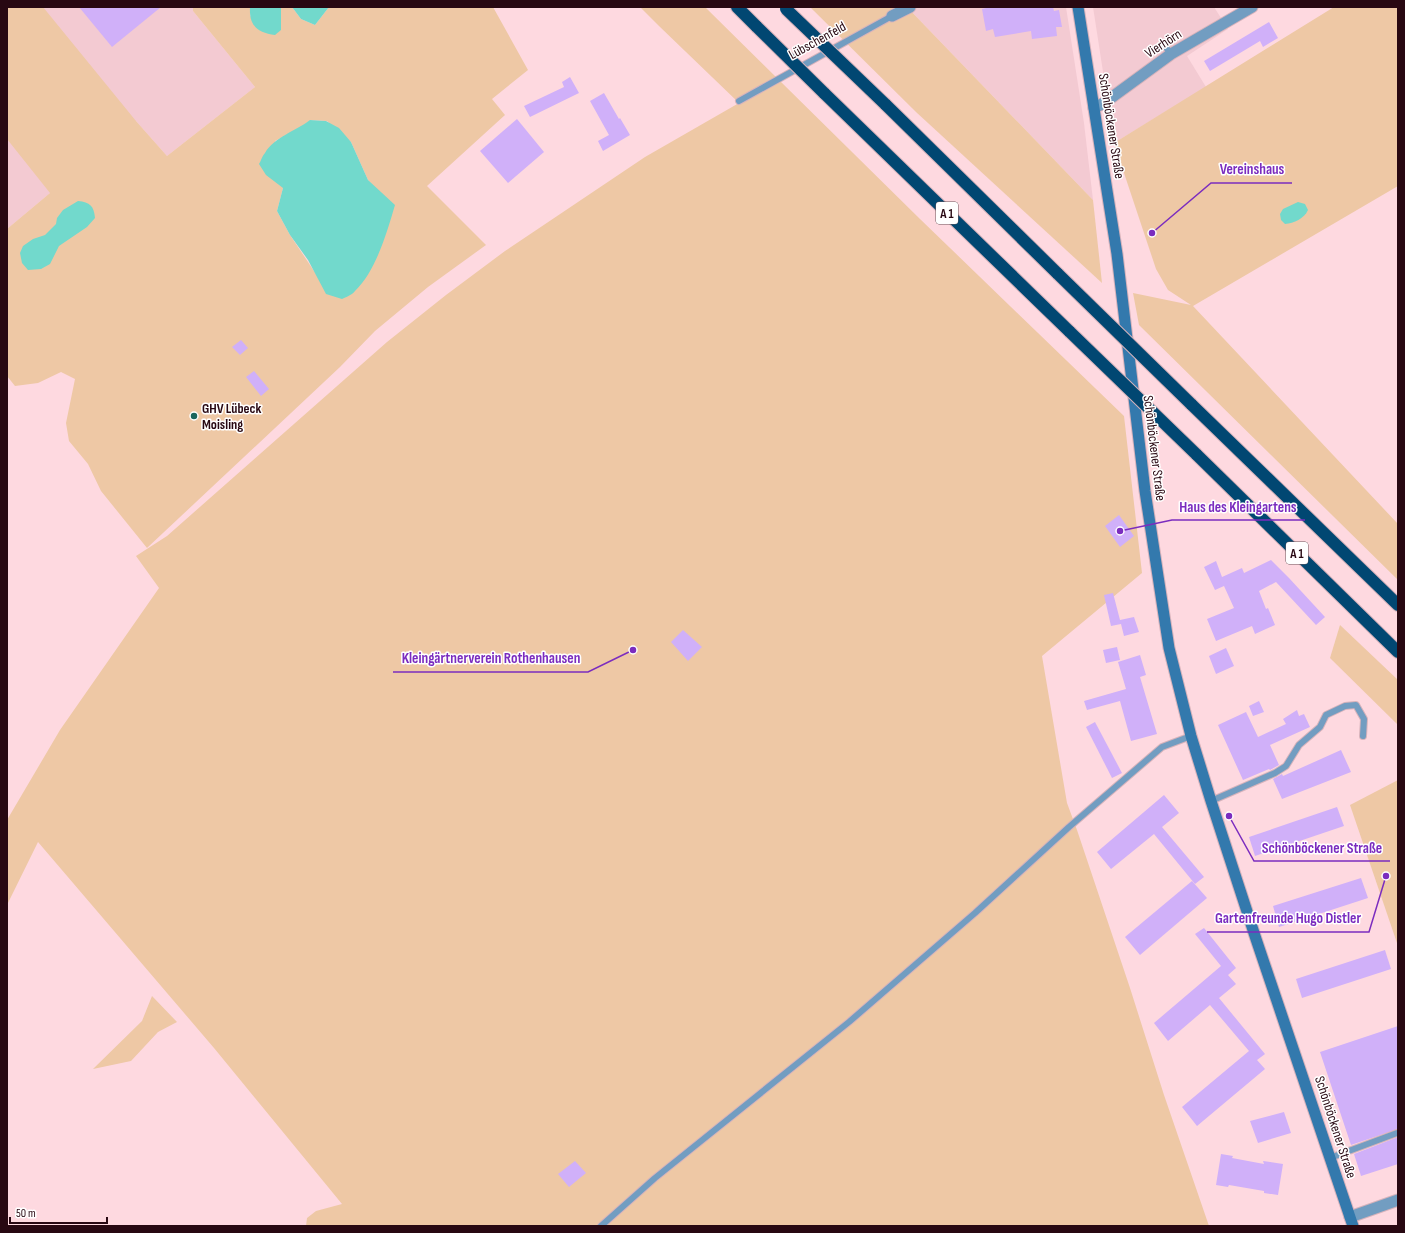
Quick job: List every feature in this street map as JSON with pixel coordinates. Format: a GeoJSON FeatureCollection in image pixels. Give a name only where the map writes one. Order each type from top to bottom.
{"type":"FeatureCollection","features":[{"type":"Feature","properties":{"kind":"highway","name":"A 1"},"geometry":{"type":"LineString","coordinates":[[737,7],[1398,652]]}},
{"type":"Feature","properties":{"kind":"highway","name":"A 1"},"geometry":{"type":"LineString","coordinates":[[785,8],[1398,606]]}},
{"type":"Feature","properties":{"kind":"main road","name":"Schönböckener Straße"},"geometry":{"type":"LineString","coordinates":[[1078,7],[1117,254],[1145,491],[1168,640],[1191,736],[1211,801],[1351,1221]]}},
{"type":"Feature","properties":{"kind":"street","name":"Lübschenfeld"},"geometry":{"type":"LineString","coordinates":[[892,16],[910,7]]}},
{"type":"Feature","properties":{"kind":"street","name":"Vierhörn"},"geometry":{"type":"LineString","coordinates":[[1094,108],[1104,103],[1171,54],[1252,7]]}},
{"type":"Feature","properties":{"kind":"street"},"geometry":{"type":"LineString","coordinates":[[1351,1221],[1398,1200]]}},
{"type":"Feature","properties":{"kind":"lane","name":"Lübschenfeld"},"geometry":{"type":"LineString","coordinates":[[739,101],[892,16]]}},
{"type":"Feature","properties":{"kind":"lane"},"geometry":{"type":"LineString","coordinates":[[1164,45],[1171,54]]}},
{"type":"Feature","properties":{"kind":"lane"},"geometry":{"type":"LineString","coordinates":[[1211,801],[1276,773],[1286,766],[1299,745],[1320,727],[1326,714],[1345,706],[1356,705],[1364,719],[1364,736]]}},
{"type":"Feature","properties":{"kind":"lane"},"geometry":{"type":"LineString","coordinates":[[601,1226],[655,1178],[849,1022],[975,913],[1069,827],[1162,747],[1191,736]]}},
{"type":"Feature","properties":{"kind":"lane"},"geometry":{"type":"LineString","coordinates":[[1330,1158],[1397,1133]]}},
{"type":"Feature","properties":{"kind":"shaded area"},"geometry":{"type":"Polygon","coordinates":[[[7,7],[193,7],[193,11],[255,87],[167,156],[136,121],[7,229],[7,7]]]}},
{"type":"Feature","properties":{"kind":"shaded area"},"geometry":{"type":"Polygon","coordinates":[[[7,7],[43,7],[136,121],[167,156],[255,87],[193,11],[193,7],[250,7],[250,16],[281,30],[280,7],[292,7],[301,19],[315,25],[329,7],[493,7],[528,70],[492,99],[505,115],[427,186],[486,245],[428,287],[375,331],[340,367],[147,548],[101,491],[88,464],[69,441],[66,423],[75,379],[61,372],[38,383],[15,386],[7,376],[7,229],[50,193],[7,139],[7,7]],[[311,120],[275,141],[283,188],[277,211],[290,235],[316,274],[377,190],[368,180],[351,142],[327,121],[311,120]]]}},
{"type":"Feature","properties":{"kind":"shaded area"},"geometry":{"type":"Polygon","coordinates":[[[640,7],[705,7],[920,219],[1124,416],[1142,573],[1042,656],[1067,803],[1209,1226],[306,1226],[307,1218],[316,1211],[342,1204],[214,1048],[38,842],[7,905],[7,820],[60,730],[159,588],[136,556],[167,536],[387,342],[446,295],[505,251],[645,157],[739,103],[640,7]]]}},
{"type":"Feature","properties":{"kind":"shaded area"},"geometry":{"type":"Polygon","coordinates":[[[810,7],[907,7],[1093,200],[1102,283],[916,112],[810,7]]]}},
{"type":"Feature","properties":{"kind":"shaded area"},"geometry":{"type":"Polygon","coordinates":[[[907,7],[1066,7],[1084,123],[1093,200],[907,7]]]}},
{"type":"Feature","properties":{"kind":"shaded area"},"geometry":{"type":"Polygon","coordinates":[[[1093,7],[1214,7],[1228,29],[1187,56],[1206,87],[1114,143],[1093,7]]]}},
{"type":"Feature","properties":{"kind":"shaded area"},"geometry":{"type":"Polygon","coordinates":[[[1334,7],[1398,7],[1398,186],[1193,306],[1398,524],[1398,580],[1139,325],[1133,293],[1191,305],[1168,290],[1156,269],[1114,143],[1334,7]]]}},
{"type":"Feature","properties":{"kind":"shaded area"},"geometry":{"type":"Polygon","coordinates":[[[1340,625],[1398,680],[1398,725],[1330,658],[1340,625]]]}},
{"type":"Feature","properties":{"kind":"shaded area"},"geometry":{"type":"Polygon","coordinates":[[[1398,780],[1398,946],[1350,805],[1398,780]]]}},
{"type":"Feature","properties":{"kind":"shaded area"},"geometry":{"type":"Polygon","coordinates":[[[152,996],[177,1022],[158,1032],[131,1061],[93,1069],[142,1021],[152,996]]]}},
{"type":"Feature","properties":{"kind":"water"},"geometry":{"type":"Polygon","coordinates":[[[250,7],[281,8],[281,30],[275,35],[259,30],[255,27],[251,19],[250,7]]]}},
{"type":"Feature","properties":{"kind":"water"},"geometry":{"type":"Polygon","coordinates":[[[292,7],[329,7],[315,25],[301,19],[292,7]]]}},
{"type":"Feature","properties":{"kind":"water"},"geometry":{"type":"Polygon","coordinates":[[[310,120],[326,121],[339,128],[351,142],[368,180],[395,205],[380,251],[369,273],[354,292],[342,299],[326,294],[308,260],[290,235],[277,211],[283,188],[266,175],[259,164],[269,147],[280,138],[310,120]]]}},
{"type":"Feature","properties":{"kind":"water"},"geometry":{"type":"Polygon","coordinates":[[[78,201],[86,202],[91,205],[94,210],[95,218],[87,227],[59,246],[50,264],[41,269],[28,270],[22,263],[20,253],[23,246],[33,239],[45,235],[56,224],[57,218],[63,210],[78,201]]]}},
{"type":"Feature","properties":{"kind":"water"},"geometry":{"type":"Polygon","coordinates":[[[1298,202],[1305,204],[1308,210],[1304,216],[1298,220],[1285,224],[1281,220],[1280,214],[1283,209],[1298,202]]]}},
{"type":"Feature","properties":{"kind":"building"},"geometry":{"type":"Polygon","coordinates":[[[79,7],[161,7],[112,47],[79,7]]]}},
{"type":"Feature","properties":{"kind":"building"},"geometry":{"type":"Polygon","coordinates":[[[990,7],[1053,7],[1054,11],[1059,10],[1062,27],[1056,27],[1057,36],[1032,39],[1031,31],[995,37],[993,29],[986,31],[982,9],[990,7]]]}},
{"type":"Feature","properties":{"kind":"building"},"geometry":{"type":"Polygon","coordinates":[[[1269,22],[1278,38],[1263,47],[1260,41],[1210,71],[1204,61],[1269,22]]]}},
{"type":"Feature","properties":{"kind":"building"},"geometry":{"type":"Polygon","coordinates":[[[570,77],[579,93],[530,117],[524,106],[564,87],[562,82],[570,77]]]}},
{"type":"Feature","properties":{"kind":"building"},"geometry":{"type":"Polygon","coordinates":[[[604,93],[630,135],[603,151],[598,141],[609,135],[590,101],[604,93]]]}},
{"type":"Feature","properties":{"kind":"building"},"geometry":{"type":"Polygon","coordinates":[[[517,119],[544,152],[508,183],[480,151],[517,119]]]}},
{"type":"Feature","properties":{"kind":"building"},"geometry":{"type":"Polygon","coordinates":[[[241,340],[248,348],[240,355],[232,347],[241,340]]]}},
{"type":"Feature","properties":{"kind":"building"},"geometry":{"type":"Polygon","coordinates":[[[254,371],[269,389],[261,396],[246,377],[254,371]]]}},
{"type":"Feature","properties":{"kind":"building"},"geometry":{"type":"Polygon","coordinates":[[[1119,515],[1134,536],[1120,547],[1105,526],[1119,515]]]}},
{"type":"Feature","properties":{"kind":"building"},"geometry":{"type":"Polygon","coordinates":[[[1271,560],[1325,617],[1316,625],[1276,582],[1259,591],[1266,609],[1268,608],[1275,625],[1255,634],[1252,626],[1216,641],[1207,619],[1234,608],[1224,586],[1215,590],[1204,567],[1216,561],[1222,577],[1242,568],[1244,573],[1271,560]]]}},
{"type":"Feature","properties":{"kind":"building"},"geometry":{"type":"Polygon","coordinates":[[[1113,593],[1120,620],[1134,617],[1139,632],[1124,636],[1121,624],[1111,626],[1104,595],[1113,593]]]}},
{"type":"Feature","properties":{"kind":"building"},"geometry":{"type":"Polygon","coordinates":[[[683,630],[702,647],[688,661],[671,642],[683,630]]]}},
{"type":"Feature","properties":{"kind":"building"},"geometry":{"type":"Polygon","coordinates":[[[1117,647],[1120,660],[1106,663],[1103,650],[1117,647]]]}},
{"type":"Feature","properties":{"kind":"building"},"geometry":{"type":"Polygon","coordinates":[[[1226,648],[1234,666],[1216,674],[1209,656],[1226,648]]]}},
{"type":"Feature","properties":{"kind":"building"},"geometry":{"type":"Polygon","coordinates":[[[1140,655],[1146,675],[1140,677],[1157,734],[1131,741],[1120,701],[1087,710],[1084,701],[1126,689],[1118,662],[1140,655]]]}},
{"type":"Feature","properties":{"kind":"building"},"geometry":{"type":"Polygon","coordinates":[[[1259,701],[1264,712],[1253,716],[1249,706],[1259,701]]]}},
{"type":"Feature","properties":{"kind":"building"},"geometry":{"type":"Polygon","coordinates":[[[1297,710],[1299,716],[1304,714],[1310,727],[1270,745],[1279,765],[1243,780],[1218,725],[1246,712],[1258,737],[1286,724],[1283,719],[1297,710]]]}},
{"type":"Feature","properties":{"kind":"building"},"geometry":{"type":"Polygon","coordinates":[[[1095,722],[1122,773],[1112,778],[1086,727],[1095,722]]]}},
{"type":"Feature","properties":{"kind":"building"},"geometry":{"type":"Polygon","coordinates":[[[1341,750],[1351,772],[1282,799],[1273,779],[1341,750]]]}},
{"type":"Feature","properties":{"kind":"building"},"geometry":{"type":"Polygon","coordinates":[[[1164,795],[1179,813],[1162,827],[1204,877],[1195,884],[1154,834],[1111,869],[1097,852],[1164,795]]]}},
{"type":"Feature","properties":{"kind":"building"},"geometry":{"type":"Polygon","coordinates":[[[1337,807],[1344,826],[1255,856],[1249,837],[1337,807]]]}},
{"type":"Feature","properties":{"kind":"building"},"geometry":{"type":"Polygon","coordinates":[[[1361,878],[1368,898],[1279,927],[1273,906],[1361,878]]]}},
{"type":"Feature","properties":{"kind":"building"},"geometry":{"type":"Polygon","coordinates":[[[1192,881],[1207,898],[1140,955],[1125,937],[1192,881]]]}},
{"type":"Feature","properties":{"kind":"building"},"geometry":{"type":"Polygon","coordinates":[[[1204,928],[1236,968],[1228,975],[1236,984],[1219,998],[1265,1054],[1257,1060],[1265,1069],[1197,1126],[1182,1107],[1249,1051],[1210,1005],[1168,1041],[1154,1023],[1221,966],[1195,934],[1204,928]]]}},
{"type":"Feature","properties":{"kind":"building"},"geometry":{"type":"Polygon","coordinates":[[[1385,950],[1391,969],[1302,998],[1296,979],[1385,950]]]}},
{"type":"Feature","properties":{"kind":"building"},"geometry":{"type":"Polygon","coordinates":[[[1398,1026],[1398,1129],[1351,1145],[1320,1052],[1398,1026]]]}},
{"type":"Feature","properties":{"kind":"building"},"geometry":{"type":"Polygon","coordinates":[[[1284,1112],[1291,1133],[1258,1143],[1250,1121],[1284,1112]]]}},
{"type":"Feature","properties":{"kind":"building"},"geometry":{"type":"Polygon","coordinates":[[[1398,1137],[1398,1164],[1361,1176],[1354,1154],[1398,1137]]]}},
{"type":"Feature","properties":{"kind":"building"},"geometry":{"type":"Polygon","coordinates":[[[1221,1154],[1233,1156],[1232,1158],[1264,1164],[1263,1161],[1283,1164],[1278,1195],[1229,1185],[1228,1187],[1216,1185],[1221,1154]]]}},
{"type":"Feature","properties":{"kind":"building"},"geometry":{"type":"Polygon","coordinates":[[[575,1161],[586,1173],[569,1187],[558,1174],[575,1161]]]}},
{"type":"Feature","properties":{"kind":"place","name":"Vereinshaus"},"geometry":{"type":"Point","coordinates":[1152,233]}},
{"type":"Feature","properties":{"kind":"place","name":"GHV Lübeck Moisling"},"geometry":{"type":"Point","coordinates":[194,416]}},
{"type":"Feature","properties":{"kind":"place","name":"Haus des Kleingartens"},"geometry":{"type":"Point","coordinates":[1120,531]}},
{"type":"Feature","properties":{"kind":"place","name":"Kleingärtnerverein Rothenhausen"},"geometry":{"type":"Point","coordinates":[633,650]}},
{"type":"Feature","properties":{"kind":"place","name":"Schönböckener Straße"},"geometry":{"type":"Point","coordinates":[1229,816]}},
{"type":"Feature","properties":{"kind":"place","name":"Gartenfreunde Hugo Distler"},"geometry":{"type":"Point","coordinates":[1386,876]}}]}
